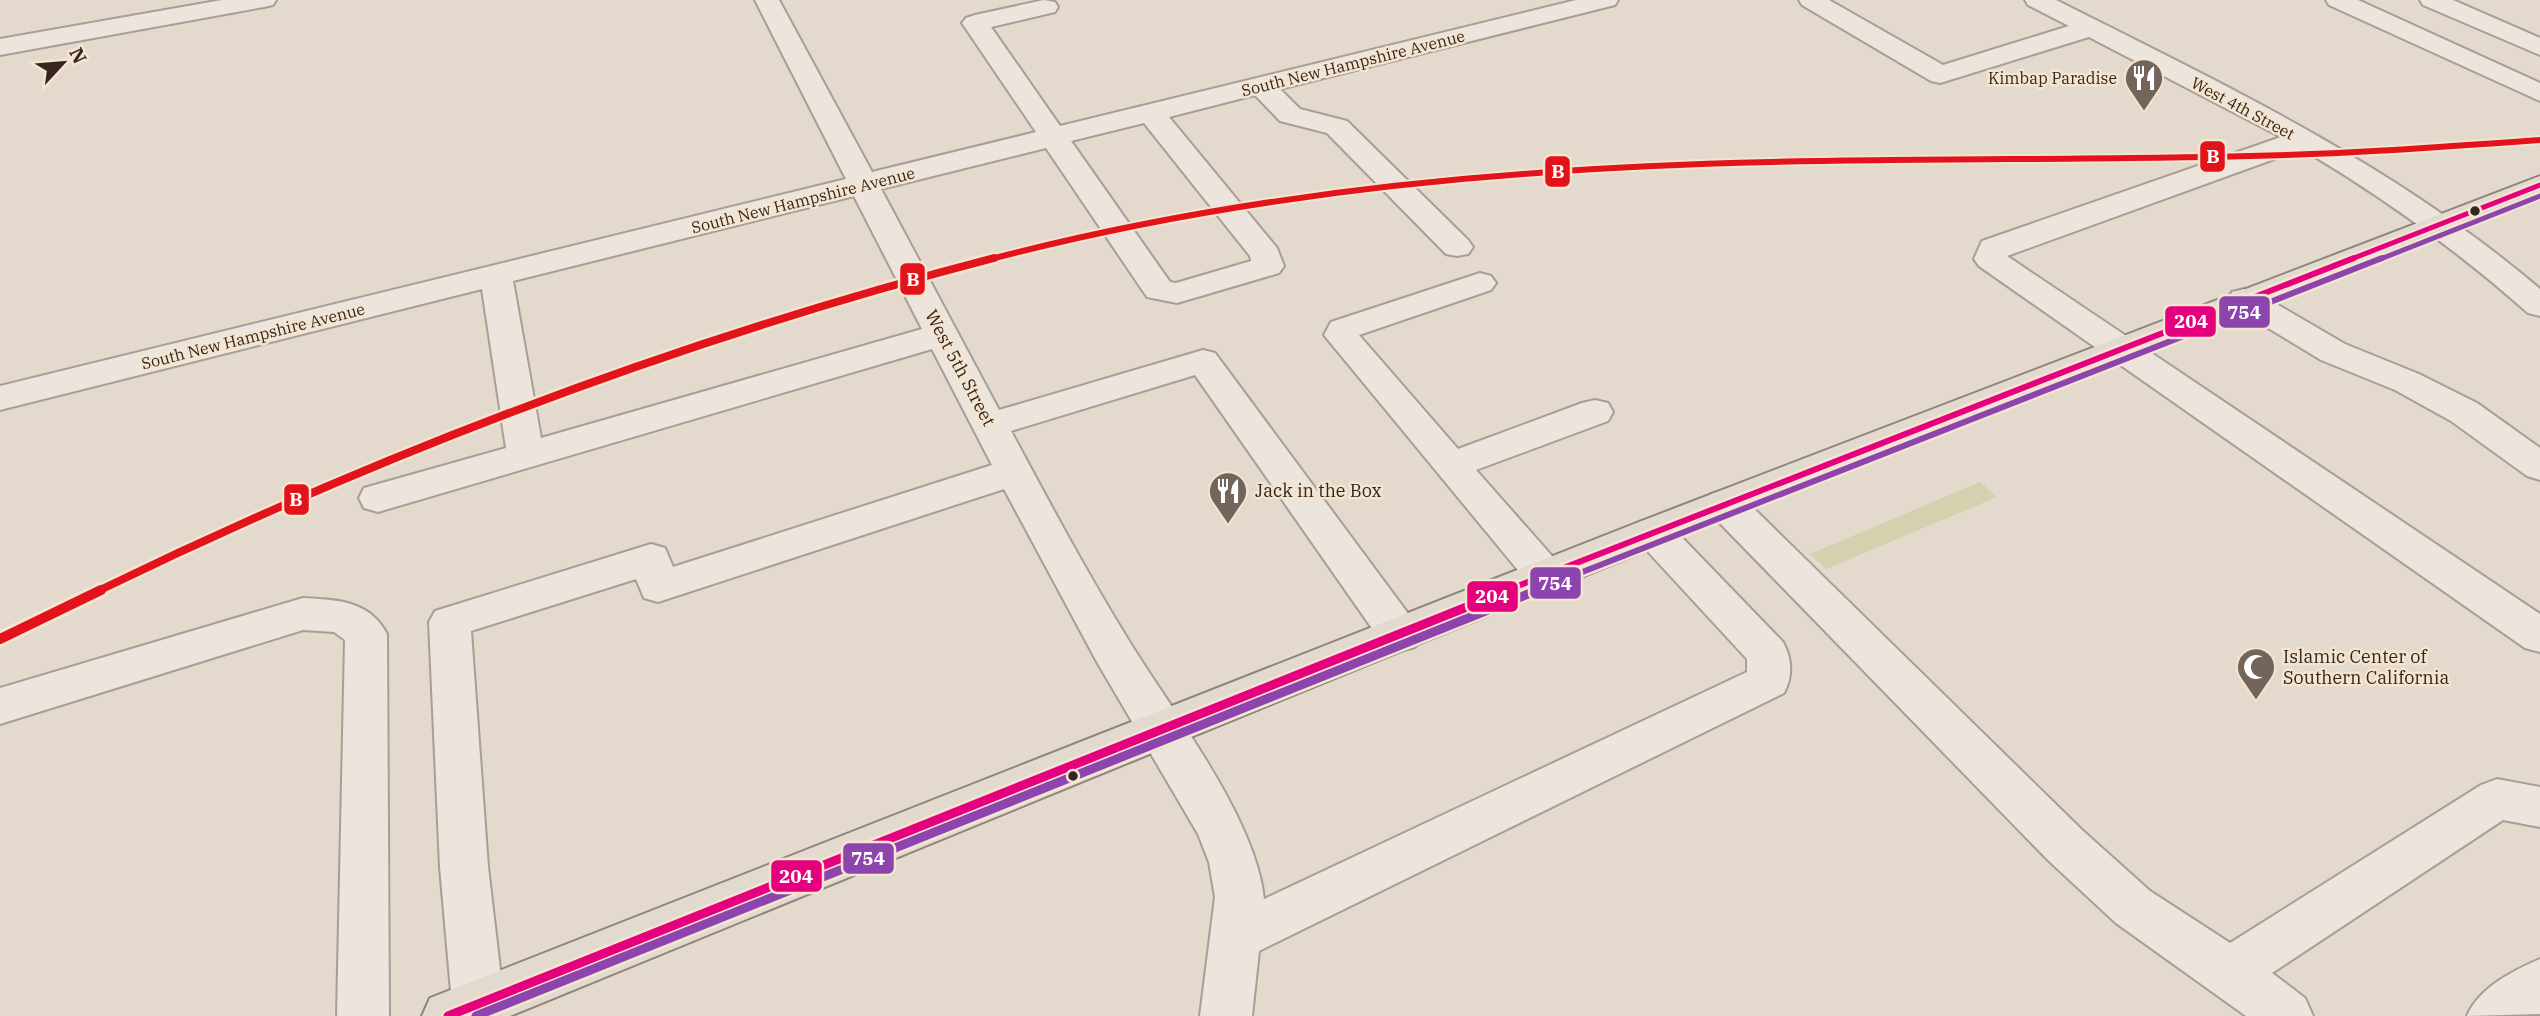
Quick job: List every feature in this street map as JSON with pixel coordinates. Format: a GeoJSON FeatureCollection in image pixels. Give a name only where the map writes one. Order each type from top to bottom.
{"type":"FeatureCollection","features":[{"type":"Feature","properties":{"kind":"main road"},"geometry":{"type":"LineString","coordinates":[[463,1010],[1161,732],[1653,532],[2540,185]]}},
{"type":"Feature","properties":{"kind":"street"},"geometry":{"type":"LineString","coordinates":[[0,47],[264,0]]}},
{"type":"Feature","properties":{"kind":"street","name":"West 5th Street"},"geometry":{"type":"LineString","coordinates":[[767,0],[1014,472],[1112,650],[1218,825],[1233,862],[1240,897],[1226,1016]]}},
{"type":"Feature","properties":{"kind":"street","name":"South New Hampshire Avenue"},"geometry":{"type":"LineString","coordinates":[[0,398],[1606,0]]}},
{"type":"Feature","properties":{"kind":"street"},"geometry":{"type":"LineString","coordinates":[[1811,0],[1940,75],[2090,28]]}},
{"type":"Feature","properties":{"kind":"street","name":"West 4th Street"},"geometry":{"type":"LineString","coordinates":[[2037,0],[2302,138],[2371,177],[2441,224],[2510,278],[2540,306]]}},
{"type":"Feature","properties":{"kind":"street"},"geometry":{"type":"LineString","coordinates":[[2338,0],[2534,86]]}},
{"type":"Feature","properties":{"kind":"street"},"geometry":{"type":"LineString","coordinates":[[2432,0],[2540,47]]}},
{"type":"Feature","properties":{"kind":"street"},"geometry":{"type":"LineString","coordinates":[[2453,0],[2540,38]]}},
{"type":"Feature","properties":{"kind":"street"},"geometry":{"type":"LineString","coordinates":[[1046,7],[975,23],[1046,139]]}},
{"type":"Feature","properties":{"kind":"street"},"geometry":{"type":"LineString","coordinates":[[960,30],[1046,139],[1072,166],[1159,290],[1177,293],[1268,265],[1266,255],[1151,113]]}},
{"type":"Feature","properties":{"kind":"street"},"geometry":{"type":"LineString","coordinates":[[1261,86],[1290,115],[1337,127],[1457,247]]}},
{"type":"Feature","properties":{"kind":"street"},"geometry":{"type":"LineString","coordinates":[[2302,138],[1993,248],[1990,259],[2540,636]]}},
{"type":"Feature","properties":{"kind":"street"},"geometry":{"type":"LineString","coordinates":[[496,276],[525,454]]}},
{"type":"Feature","properties":{"kind":"street"},"geometry":{"type":"LineString","coordinates":[[1480,283],[1343,328],[1341,335],[1545,575]]}},
{"type":"Feature","properties":{"kind":"street"},"geometry":{"type":"LineString","coordinates":[[2244,299],[2333,352],[2407,382],[2464,412],[2540,467]]}},
{"type":"Feature","properties":{"kind":"street"},"geometry":{"type":"LineString","coordinates":[[378,498],[941,335]]}},
{"type":"Feature","properties":{"kind":"street"},"geometry":{"type":"LineString","coordinates":[[990,425],[1203,361],[1400,635]]}},
{"type":"Feature","properties":{"kind":"street"},"geometry":{"type":"LineString","coordinates":[[1451,465],[1595,412]]}},
{"type":"Feature","properties":{"kind":"street"},"geometry":{"type":"LineString","coordinates":[[463,1010],[464,867],[450,622],[651,559],[658,587],[1014,472]]}},
{"type":"Feature","properties":{"kind":"street"},"geometry":{"type":"LineString","coordinates":[[1725,504],[2065,845],[2133,907],[2230,972],[2287,1016]]}},
{"type":"Feature","properties":{"kind":"street"},"geometry":{"type":"LineString","coordinates":[[1236,937],[1769,681],[1768,654],[1653,532]]}},
{"type":"Feature","properties":{"kind":"street"},"geometry":{"type":"LineString","coordinates":[[0,706],[303,614],[344,616],[366,634],[363,1016]]}},
{"type":"Feature","properties":{"kind":"street"},"geometry":{"type":"LineString","coordinates":[[2230,972],[2497,799],[2540,807]]}},
{"type":"Feature","properties":{"kind":"street"},"geometry":{"type":"LineString","coordinates":[[2493,1016],[2540,984]]}},
{"type":"Feature","properties":{"kind":"shaded area"},"geometry":{"type":"Polygon","coordinates":[[[1980,482],[1997,497],[1826,569],[1810,554],[1980,482]]]}},
{"type":"Feature","properties":{"kind":"transit line","name":"B"},"geometry":{"type":"LineString","coordinates":[[0,639],[165,559],[333,483],[504,413],[678,350],[854,294],[1032,248],[1213,211],[1395,185],[1538,172],[1681,165],[2254,156],[2540,140]]}},
{"type":"Feature","properties":{"kind":"transit line","name":"204"},"geometry":{"type":"LineString","coordinates":[[448,1016],[1653,532],[2540,185]]}},
{"type":"Feature","properties":{"kind":"transit line","name":"754"},"geometry":{"type":"LineString","coordinates":[[476,1016],[1657,542],[2540,196]]}},
{"type":"Feature","properties":{"kind":"place","name":"Kimbap Paradise"},"geometry":{"type":"Point","coordinates":[2144,112]}},
{"type":"Feature","properties":{"kind":"place","name":"Jack in the Box"},"geometry":{"type":"Point","coordinates":[1228,525]}},
{"type":"Feature","properties":{"kind":"place","name":"Islamic Center of Southern California"},"geometry":{"type":"Point","coordinates":[2256,701]}}]}
